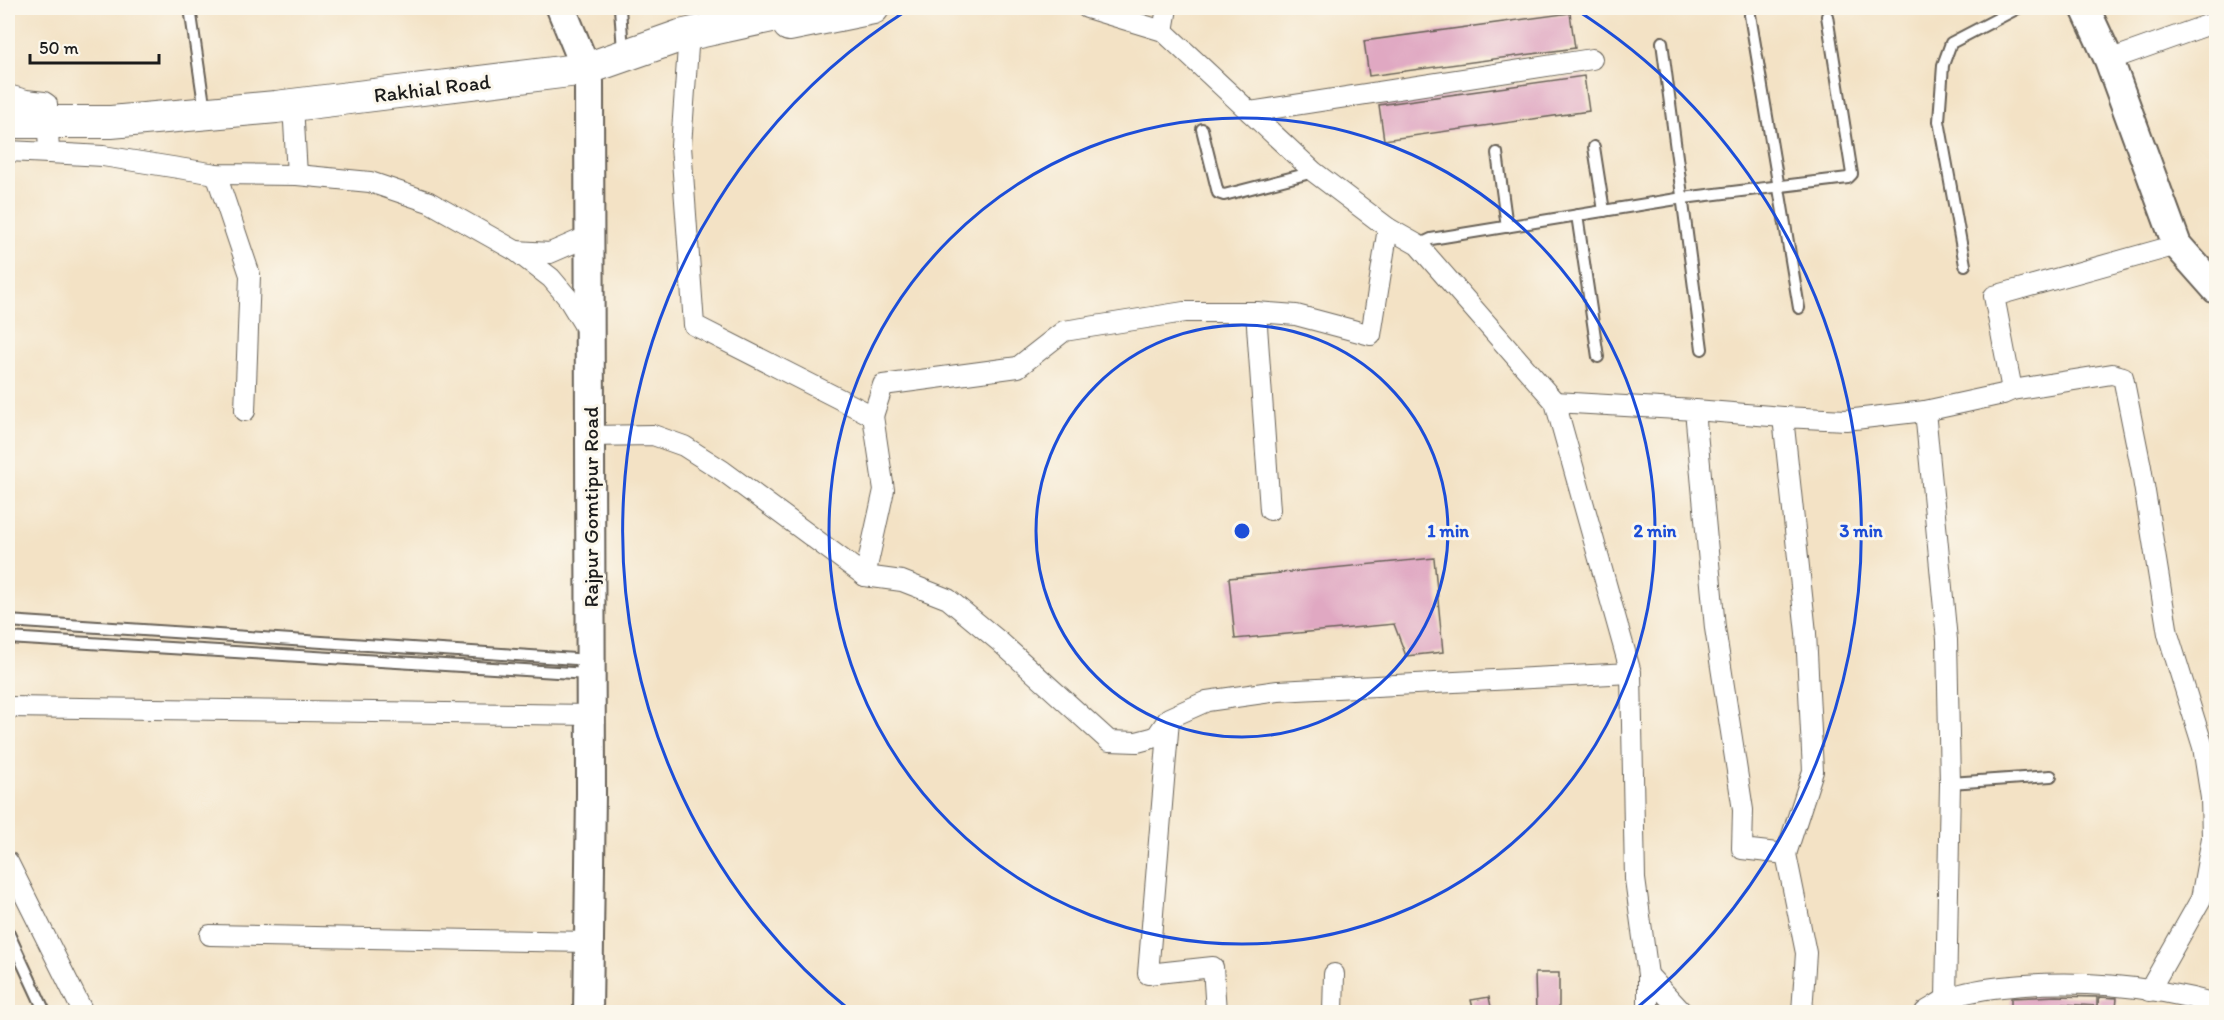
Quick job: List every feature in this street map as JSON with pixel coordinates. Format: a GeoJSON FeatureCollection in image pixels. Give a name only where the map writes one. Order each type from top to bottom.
{"type":"FeatureCollection","features":[{"type":"Feature","properties":{"kind":"main road","name":"Rajpur Gomtipur Road"},"geometry":{"type":"LineString","coordinates":[[561,8],[587,75],[591,716],[588,1012]]}},
{"type":"Feature","properties":{"kind":"main road","name":"Rakhial Road"},"geometry":{"type":"LineString","coordinates":[[587,75],[623,55],[680,36],[809,8]]}},
{"type":"Feature","properties":{"kind":"main road","name":"Rakhial Road"},"geometry":{"type":"LineString","coordinates":[[32,130],[587,75],[688,47],[873,8]]}},
{"type":"Feature","properties":{"kind":"main road"},"geometry":{"type":"LineString","coordinates":[[2085,8],[2109,60],[2177,245],[2217,289]]}},
{"type":"Feature","properties":{"kind":"street"},"geometry":{"type":"LineString","coordinates":[[1087,8],[1163,31],[1314,172],[1388,228],[1418,245],[1556,402],[1631,674],[1635,879],[1648,975],[1648,1012]]}},
{"type":"Feature","properties":{"kind":"street"},"geometry":{"type":"LineString","coordinates":[[1163,31],[1167,8]]}},
{"type":"Feature","properties":{"kind":"street"},"geometry":{"type":"LineString","coordinates":[[2109,60],[2217,22]]}},
{"type":"Feature","properties":{"kind":"street"},"geometry":{"type":"LineString","coordinates":[[688,47],[681,146],[694,325],[873,416]]}},
{"type":"Feature","properties":{"kind":"street"},"geometry":{"type":"LineString","coordinates":[[1250,112],[1592,59]]}},
{"type":"Feature","properties":{"kind":"street"},"geometry":{"type":"LineString","coordinates":[[8,95],[46,104],[32,130],[8,151]]}},
{"type":"Feature","properties":{"kind":"street"},"geometry":{"type":"LineString","coordinates":[[293,105],[297,175]]}},
{"type":"Feature","properties":{"kind":"street"},"geometry":{"type":"LineString","coordinates":[[32,130],[103,156],[216,174],[297,175],[370,182],[429,202],[516,250],[551,278],[567,297],[589,333]]}},
{"type":"Feature","properties":{"kind":"street"},"geometry":{"type":"LineString","coordinates":[[216,174],[250,274],[244,411]]}},
{"type":"Feature","properties":{"kind":"street"},"geometry":{"type":"LineString","coordinates":[[865,576],[884,490],[873,416],[883,385],[1018,367],[1064,331],[1184,312],[1256,312],[1296,315],[1371,334],[1388,228]]}},
{"type":"Feature","properties":{"kind":"street"},"geometry":{"type":"LineString","coordinates":[[516,250],[550,253],[589,236]]}},
{"type":"Feature","properties":{"kind":"street"},"geometry":{"type":"LineString","coordinates":[[2012,390],[1994,296],[2177,245]]}},
{"type":"Feature","properties":{"kind":"street"},"geometry":{"type":"LineString","coordinates":[[1256,312],[1270,510]]}},
{"type":"Feature","properties":{"kind":"street"},"geometry":{"type":"LineString","coordinates":[[1556,402],[1846,420],[1925,411],[2012,390],[2112,375],[2123,377],[2141,467],[2168,634],[2203,747],[2211,798],[2212,838],[2202,899],[2149,990]]}},
{"type":"Feature","properties":{"kind":"street"},"geometry":{"type":"LineString","coordinates":[[1695,410],[1715,628],[1743,810],[1742,849],[1786,854]]}},
{"type":"Feature","properties":{"kind":"street"},"geometry":{"type":"LineString","coordinates":[[1925,411],[1947,640],[1950,783],[1946,999]]}},
{"type":"Feature","properties":{"kind":"street"},"geometry":{"type":"LineString","coordinates":[[1783,417],[1806,633],[1813,771],[1786,854],[1806,953],[1802,1012]]}},
{"type":"Feature","properties":{"kind":"street"},"geometry":{"type":"LineString","coordinates":[[589,436],[653,435],[684,446],[723,471],[865,576],[902,581],[948,599],[1109,741],[1137,742],[1156,737],[1169,718],[1207,701],[1278,691],[1631,674]]}},
{"type":"Feature","properties":{"kind":"street"},"geometry":{"type":"LineString","coordinates":[[8,707],[591,716]]}},
{"type":"Feature","properties":{"kind":"street"},"geometry":{"type":"LineString","coordinates":[[1169,718],[1148,974],[1213,967],[1216,1012]]}},
{"type":"Feature","properties":{"kind":"street"},"geometry":{"type":"LineString","coordinates":[[8,862],[83,1012]]}},
{"type":"Feature","properties":{"kind":"street"},"geometry":{"type":"LineString","coordinates":[[210,935],[589,942]]}},
{"type":"Feature","properties":{"kind":"street"},"geometry":{"type":"LineString","coordinates":[[1333,1012],[1334,974]]}},
{"type":"Feature","properties":{"kind":"street"},"geometry":{"type":"LineString","coordinates":[[1648,975],[1682,1012]]}},
{"type":"Feature","properties":{"kind":"street"},"geometry":{"type":"LineString","coordinates":[[1925,1012],[1946,999],[1983,989],[2071,982],[2149,990],[2217,1004]]}},
{"type":"Feature","properties":{"kind":"lane"},"geometry":{"type":"LineString","coordinates":[[190,8],[206,113]]}},
{"type":"Feature","properties":{"kind":"lane"},"geometry":{"type":"LineString","coordinates":[[620,8],[623,55]]}},
{"type":"Feature","properties":{"kind":"lane"},"geometry":{"type":"LineString","coordinates":[[1965,265],[1939,121],[1944,65],[1952,43],[2018,8]]}},
{"type":"Feature","properties":{"kind":"lane"},"geometry":{"type":"LineString","coordinates":[[1750,15],[1799,308]]}},
{"type":"Feature","properties":{"kind":"lane"},"geometry":{"type":"LineString","coordinates":[[1418,245],[1431,239],[1683,198],[1848,178],[1852,174],[1827,16]]}},
{"type":"Feature","properties":{"kind":"lane"},"geometry":{"type":"LineString","coordinates":[[1662,42],[1702,349]]}},
{"type":"Feature","properties":{"kind":"lane"},"geometry":{"type":"LineString","coordinates":[[1202,129],[1218,193],[1224,195],[1314,172]]}},
{"type":"Feature","properties":{"kind":"lane"},"geometry":{"type":"LineString","coordinates":[[1594,147],[1604,211]]}},
{"type":"Feature","properties":{"kind":"lane"},"geometry":{"type":"LineString","coordinates":[[1497,153],[1507,226]]}},
{"type":"Feature","properties":{"kind":"lane"},"geometry":{"type":"LineString","coordinates":[[1577,215],[1598,357]]}},
{"type":"Feature","properties":{"kind":"lane"},"geometry":{"type":"LineString","coordinates":[[8,621],[450,650],[590,667]]}},
{"type":"Feature","properties":{"kind":"lane"},"geometry":{"type":"LineString","coordinates":[[8,638],[449,665],[590,667]]}},
{"type":"Feature","properties":{"kind":"lane"},"geometry":{"type":"LineString","coordinates":[[270,654],[271,638]]}},
{"type":"Feature","properties":{"kind":"lane"},"geometry":{"type":"LineString","coordinates":[[358,644],[358,660]]}},
{"type":"Feature","properties":{"kind":"lane"},"geometry":{"type":"LineString","coordinates":[[449,665],[450,650]]}},
{"type":"Feature","properties":{"kind":"lane"},"geometry":{"type":"LineString","coordinates":[[1950,783],[2051,776]]}},
{"type":"Feature","properties":{"kind":"lane"},"geometry":{"type":"LineString","coordinates":[[8,932],[45,1012]]}},
{"type":"Feature","properties":{"kind":"building"},"geometry":{"type":"Polygon","coordinates":[[[1570,13],[1575,48],[1369,76],[1364,41],[1570,13]]]}},
{"type":"Feature","properties":{"kind":"building"},"geometry":{"type":"Polygon","coordinates":[[[1584,76],[1589,111],[1384,140],[1379,105],[1584,76]]]}},
{"type":"Feature","properties":{"kind":"building"},"geometry":{"type":"Polygon","coordinates":[[[1434,558],[1443,652],[1406,656],[1394,624],[1235,639],[1229,578],[1434,558]]]}},
{"type":"Feature","properties":{"kind":"building"},"geometry":{"type":"Polygon","coordinates":[[[1535,973],[1559,973],[1559,1012],[1536,1012],[1535,973]]]}},
{"type":"Feature","properties":{"kind":"building"},"geometry":{"type":"Polygon","coordinates":[[[1489,997],[1492,1012],[1474,1012],[1471,1000],[1489,997]]]}},
{"type":"Feature","properties":{"kind":"building"},"geometry":{"type":"Polygon","coordinates":[[[2097,997],[2097,1006],[2061,1004],[2061,1012],[2011,1012],[2011,998],[2097,997]]]}},
{"type":"Feature","properties":{"kind":"building"},"geometry":{"type":"Polygon","coordinates":[[[2099,997],[2117,998],[2116,1007],[2098,1007],[2099,997]]]}}]}
